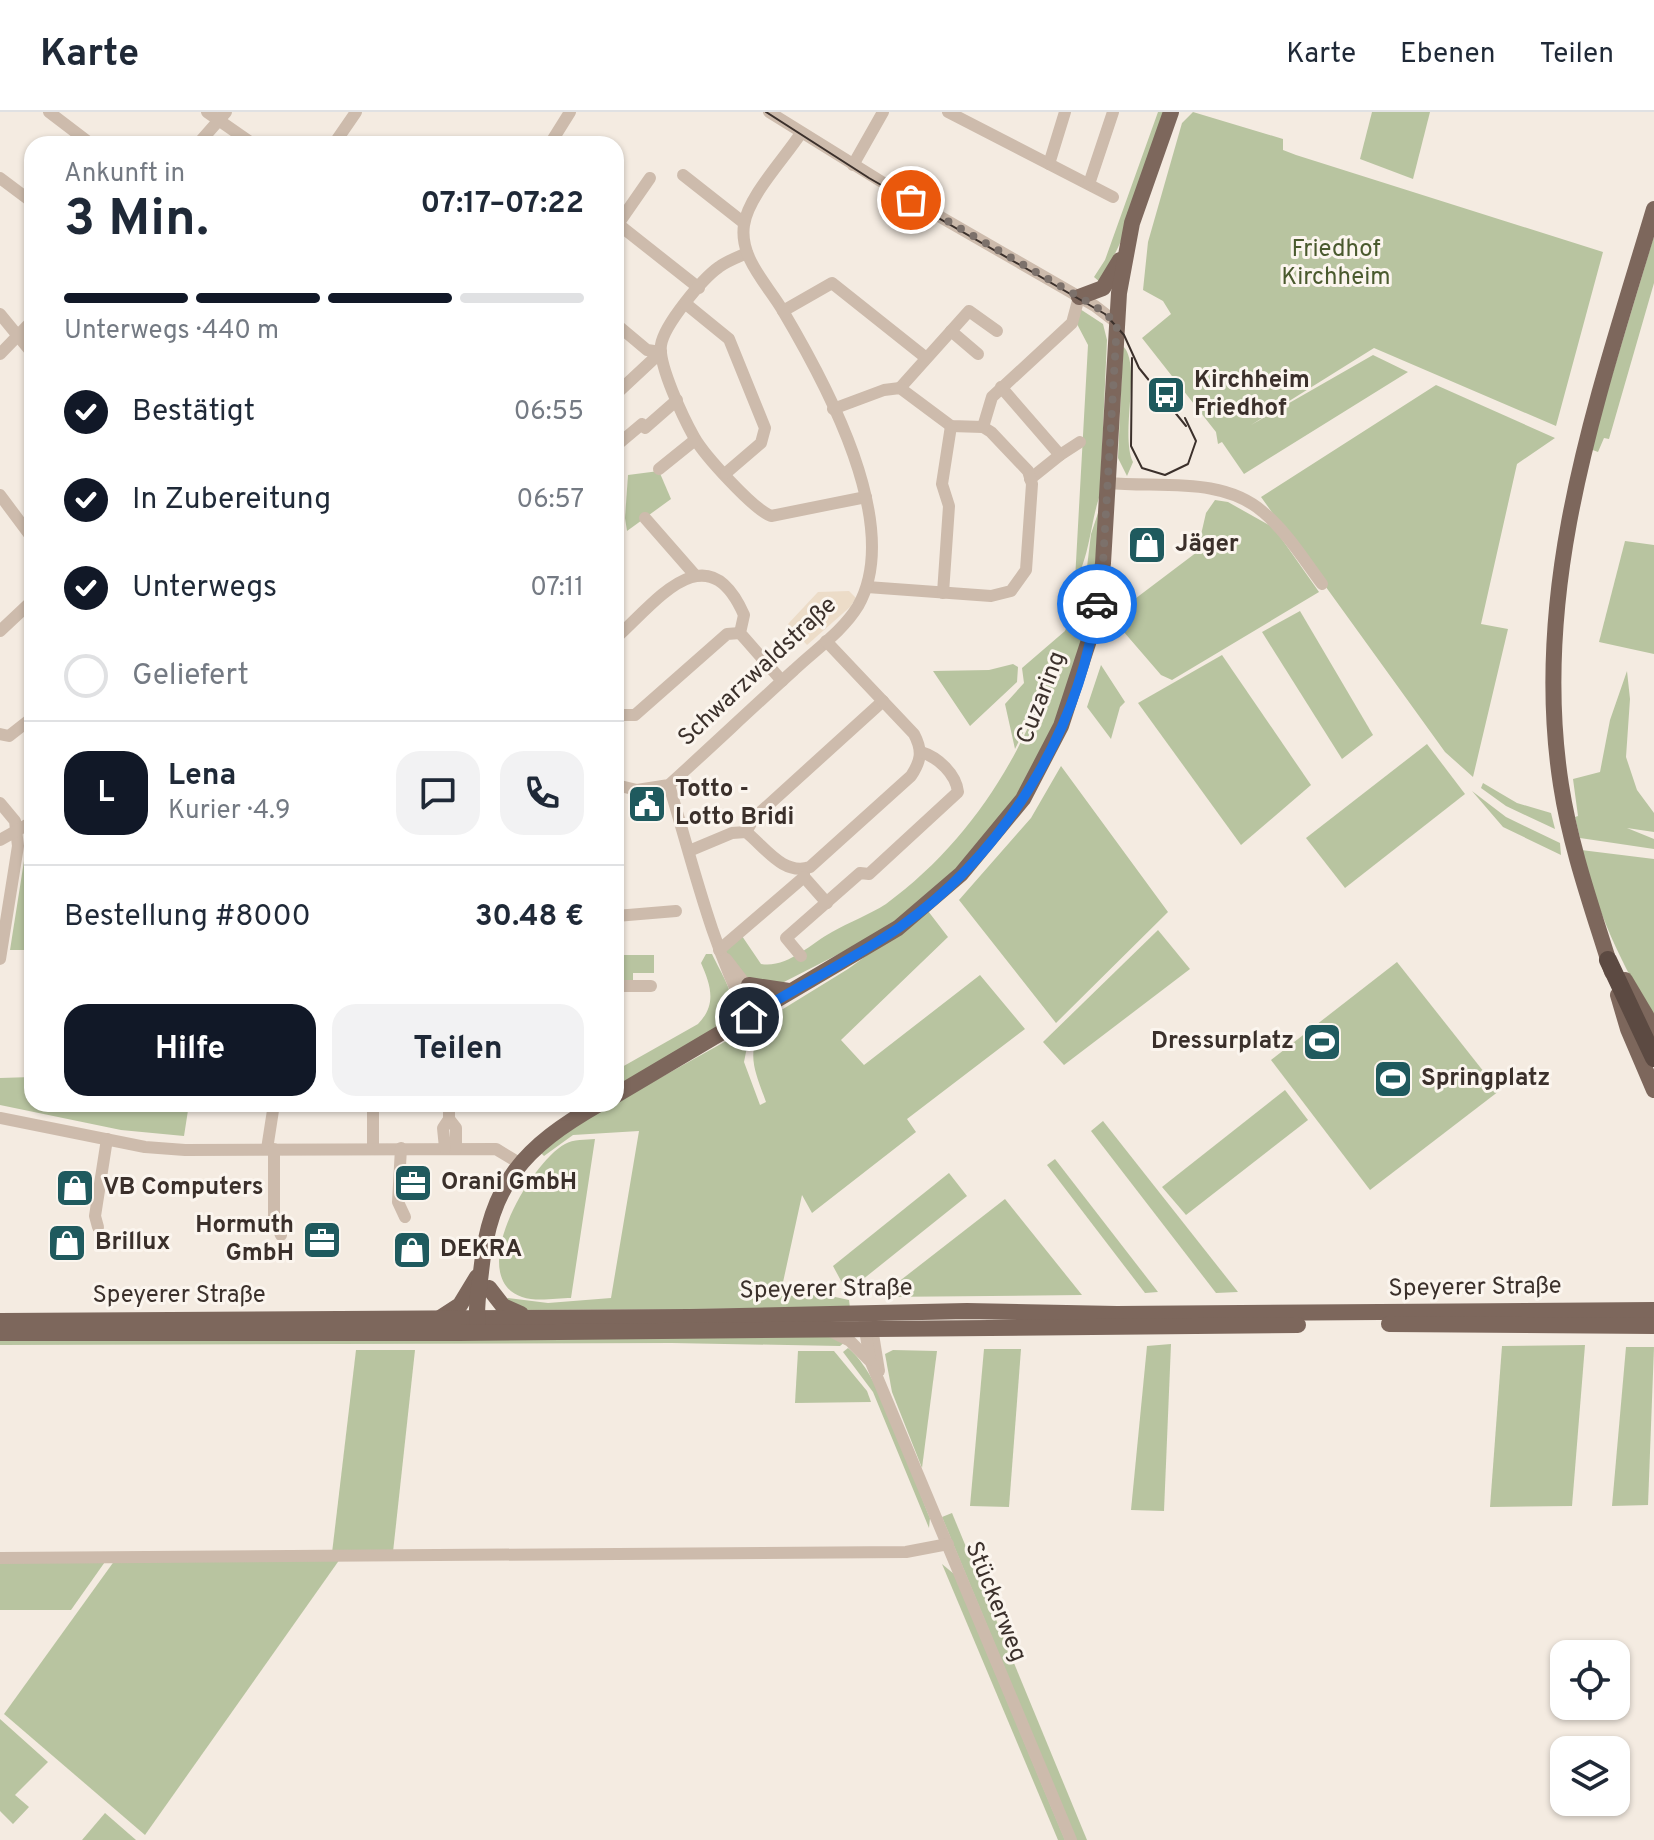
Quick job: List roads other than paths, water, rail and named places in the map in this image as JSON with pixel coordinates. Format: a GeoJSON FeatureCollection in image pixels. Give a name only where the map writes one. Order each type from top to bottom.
{"type":"FeatureCollection","features":[{"type":"Feature","properties":{"kind":"highway"},"geometry":{"type":"LineString","coordinates":[[1608,960],[1654,1058]]}},
{"type":"Feature","properties":{"kind":"main road","name":"Cuzaring"},"geometry":{"type":"LineString","coordinates":[[624,1090],[898,928],[934,899],[982,852],[1023,799],[1061,726],[1094,625],[1108,483],[1117,323],[1126,249],[1148,173],[1171,112]]}},
{"type":"Feature","properties":{"kind":"main road"},"geometry":{"type":"LineString","coordinates":[[1654,209],[1588,434],[1562,551],[1554,617],[1553,704],[1574,852],[1628,1029],[1654,1090]]}},
{"type":"Feature","properties":{"kind":"main road"},"geometry":{"type":"LineString","coordinates":[[1079,297],[1099,291],[1106,284],[1126,249]]}},
{"type":"Feature","properties":{"kind":"main road"},"geometry":{"type":"LineString","coordinates":[[1585,891],[1624,977],[1654,1029]]}},
{"type":"Feature","properties":{"kind":"main road"},"geometry":{"type":"LineString","coordinates":[[749,985],[791,991]]}},
{"type":"Feature","properties":{"kind":"main road"},"geometry":{"type":"LineString","coordinates":[[481,1323],[482,1263],[497,1199],[519,1163],[559,1129],[586,1112]]}},
{"type":"Feature","properties":{"kind":"main road"},"geometry":{"type":"LineString","coordinates":[[482,1263],[489,1288],[503,1306],[530,1318]]}},
{"type":"Feature","properties":{"kind":"main road"},"geometry":{"type":"LineString","coordinates":[[438,1318],[460,1305],[482,1263]]}},
{"type":"Feature","properties":{"kind":"main road"},"geometry":{"type":"LineString","coordinates":[[481,1323],[489,1288]]}},
{"type":"Feature","properties":{"kind":"main road","name":"Speyerer Straße"},"geometry":{"type":"LineString","coordinates":[[0,1333],[481,1323],[823,1328],[868,1322],[1654,1310]]}},
{"type":"Feature","properties":{"kind":"main road","name":"Speyerer Straße"},"geometry":{"type":"LineString","coordinates":[[0,1321],[438,1318],[481,1323],[530,1318],[1654,1326]]}},
{"type":"Feature","properties":{"kind":"street"},"geometry":{"type":"LineString","coordinates":[[49,112],[80,136]]}},
{"type":"Feature","properties":{"kind":"street"},"geometry":{"type":"LineString","coordinates":[[207,112],[223,117],[244,136]]}},
{"type":"Feature","properties":{"kind":"street"},"geometry":{"type":"LineString","coordinates":[[340,136],[356,112]]}},
{"type":"Feature","properties":{"kind":"street"},"geometry":{"type":"LineString","coordinates":[[555,136],[570,112]]}},
{"type":"Feature","properties":{"kind":"street"},"geometry":{"type":"LineString","coordinates":[[769,112],[853,165],[1079,297],[1117,323]]}},
{"type":"Feature","properties":{"kind":"street"},"geometry":{"type":"LineString","coordinates":[[853,165],[883,112]]}},
{"type":"Feature","properties":{"kind":"street"},"geometry":{"type":"LineString","coordinates":[[948,112],[1113,197]]}},
{"type":"Feature","properties":{"kind":"street"},"geometry":{"type":"LineString","coordinates":[[1049,164],[1065,112]]}},
{"type":"Feature","properties":{"kind":"street"},"geometry":{"type":"LineString","coordinates":[[1089,184],[1113,112]]}},
{"type":"Feature","properties":{"kind":"street"},"geometry":{"type":"LineString","coordinates":[[205,136],[223,117]]}},
{"type":"Feature","properties":{"kind":"street"},"geometry":{"type":"LineString","coordinates":[[683,175],[744,223],[751,204],[801,133]]}},
{"type":"Feature","properties":{"kind":"street"},"geometry":{"type":"LineString","coordinates":[[0,178],[24,196]]}},
{"type":"Feature","properties":{"kind":"street"},"geometry":{"type":"LineString","coordinates":[[624,216],[650,178]]}},
{"type":"Feature","properties":{"kind":"street","name":"Schwarzwaldstraße"},"geometry":{"type":"LineString","coordinates":[[669,785],[826,641],[857,608],[867,587],[871,547],[866,497],[833,409],[783,311],[747,253],[744,223]]}},
{"type":"Feature","properties":{"kind":"street"},"geometry":{"type":"LineString","coordinates":[[624,231],[699,288]]}},
{"type":"Feature","properties":{"kind":"street"},"geometry":{"type":"LineString","coordinates":[[624,387],[661,352],[669,325],[699,288],[721,265],[747,253]]}},
{"type":"Feature","properties":{"kind":"street"},"geometry":{"type":"LineString","coordinates":[[783,311],[832,283],[925,357]]}},
{"type":"Feature","properties":{"kind":"street"},"geometry":{"type":"LineString","coordinates":[[983,427],[992,397],[1072,323],[1079,297]]}},
{"type":"Feature","properties":{"kind":"street"},"geometry":{"type":"LineString","coordinates":[[686,304],[725,334],[733,346],[765,428],[761,443],[726,473]]}},
{"type":"Feature","properties":{"kind":"street"},"geometry":{"type":"LineString","coordinates":[[900,388],[925,357],[930,357],[973,310],[997,331]]}},
{"type":"Feature","properties":{"kind":"street"},"geometry":{"type":"LineString","coordinates":[[0,314],[24,341]]}},
{"type":"Feature","properties":{"kind":"street"},"geometry":{"type":"LineString","coordinates":[[0,354],[24,329]]}},
{"type":"Feature","properties":{"kind":"street"},"geometry":{"type":"LineString","coordinates":[[624,331],[647,350],[661,352]]}},
{"type":"Feature","properties":{"kind":"street"},"geometry":{"type":"LineString","coordinates":[[951,331],[978,354]]}},
{"type":"Feature","properties":{"kind":"street"},"geometry":{"type":"LineString","coordinates":[[661,352],[695,440],[752,505],[771,516],[866,497]]}},
{"type":"Feature","properties":{"kind":"street"},"geometry":{"type":"LineString","coordinates":[[1001,387],[1060,455]]}},
{"type":"Feature","properties":{"kind":"street"},"geometry":{"type":"LineString","coordinates":[[833,409],[884,390],[900,388],[951,426],[983,427],[1002,441],[1030,479],[1026,570],[1011,591],[997,596],[867,587]]}},
{"type":"Feature","properties":{"kind":"street"},"geometry":{"type":"LineString","coordinates":[[624,439],[642,424],[645,428],[677,400]]}},
{"type":"Feature","properties":{"kind":"street"},"geometry":{"type":"LineString","coordinates":[[943,593],[949,506],[942,484],[951,426]]}},
{"type":"Feature","properties":{"kind":"street"},"geometry":{"type":"LineString","coordinates":[[659,469],[695,440]]}},
{"type":"Feature","properties":{"kind":"street"},"geometry":{"type":"LineString","coordinates":[[1030,479],[1080,442]]}},
{"type":"Feature","properties":{"kind":"street"},"geometry":{"type":"LineString","coordinates":[[1108,483],[1210,488],[1238,496],[1274,522],[1322,584]]}},
{"type":"Feature","properties":{"kind":"street"},"geometry":{"type":"LineString","coordinates":[[0,495],[24,526]]}},
{"type":"Feature","properties":{"kind":"street"},"geometry":{"type":"LineString","coordinates":[[645,518],[694,574]]}},
{"type":"Feature","properties":{"kind":"street"},"geometry":{"type":"LineString","coordinates":[[624,631],[678,581],[694,574],[715,578],[733,597],[744,615],[740,633]]}},
{"type":"Feature","properties":{"kind":"street"},"geometry":{"type":"LineString","coordinates":[[1,627],[24,610]]}},
{"type":"Feature","properties":{"kind":"street"},"geometry":{"type":"LineString","coordinates":[[740,633],[782,681]]}},
{"type":"Feature","properties":{"kind":"street"},"geometry":{"type":"LineString","coordinates":[[624,715],[635,715],[727,634],[740,633]]}},
{"type":"Feature","properties":{"kind":"street"},"geometry":{"type":"LineString","coordinates":[[719,950],[911,776],[921,752],[914,734],[826,641]]}},
{"type":"Feature","properties":{"kind":"street"},"geometry":{"type":"LineString","coordinates":[[746,832],[754,818],[883,701]]}},
{"type":"Feature","properties":{"kind":"street"},"geometry":{"type":"LineString","coordinates":[[0,734],[9,736],[24,724]]}},
{"type":"Feature","properties":{"kind":"street"},"geometry":{"type":"LineString","coordinates":[[801,956],[786,938],[860,873],[869,874],[958,792],[957,781],[934,756],[921,752]]}},
{"type":"Feature","properties":{"kind":"street"},"geometry":{"type":"LineString","coordinates":[[624,787],[637,790],[669,785],[719,950],[749,1017]]}},
{"type":"Feature","properties":{"kind":"street"},"geometry":{"type":"LineString","coordinates":[[0,803],[15,821],[18,846],[0,959]]}},
{"type":"Feature","properties":{"kind":"street"},"geometry":{"type":"LineString","coordinates":[[0,840],[24,827]]}},
{"type":"Feature","properties":{"kind":"street"},"geometry":{"type":"LineString","coordinates":[[689,851],[732,833],[746,832],[781,863],[804,873],[827,903]]}},
{"type":"Feature","properties":{"kind":"street"},"geometry":{"type":"LineString","coordinates":[[624,915],[676,911]]}},
{"type":"Feature","properties":{"kind":"street"},"geometry":{"type":"LineString","coordinates":[[719,950],[756,998],[749,1017]]}},
{"type":"Feature","properties":{"kind":"street"},"geometry":{"type":"LineString","coordinates":[[624,986],[651,986]]}},
{"type":"Feature","properties":{"kind":"street"},"geometry":{"type":"LineString","coordinates":[[273,1112],[270,1149],[274,1219],[281,1235]]}},
{"type":"Feature","properties":{"kind":"street"},"geometry":{"type":"LineString","coordinates":[[373,1112],[373,1147]]}},
{"type":"Feature","properties":{"kind":"street"},"geometry":{"type":"LineString","coordinates":[[449,1112],[449,1119],[456,1128],[450,1148]]}},
{"type":"Feature","properties":{"kind":"street"},"geometry":{"type":"LineString","coordinates":[[0,1118],[145,1147],[185,1150],[496,1149],[519,1163]]}},
{"type":"Feature","properties":{"kind":"street"},"geometry":{"type":"LineString","coordinates":[[98,1227],[95,1216],[107,1139]]}},
{"type":"Feature","properties":{"kind":"street"},"geometry":{"type":"LineString","coordinates":[[401,1148],[398,1202],[405,1217]]}},
{"type":"Feature","properties":{"kind":"street","name":"Stückerweg"},"geometry":{"type":"LineString","coordinates":[[868,1322],[870,1360],[1071,1840]]}},
{"type":"Feature","properties":{"kind":"street","name":"Stückerweg"},"geometry":{"type":"LineString","coordinates":[[868,1322],[879,1382]]}},
{"type":"Feature","properties":{"kind":"street"},"geometry":{"type":"LineString","coordinates":[[823,1328],[850,1341],[870,1360]]}},
{"type":"Feature","properties":{"kind":"street"},"geometry":{"type":"LineString","coordinates":[[0,1558],[906,1552],[948,1544]]}},
{"type":"Feature","properties":{"kind":"tram line"},"geometry":{"type":"LineString","coordinates":[[766,112],[869,178],[1105,314],[1124,335],[1139,368],[1186,426]]}},
{"type":"Feature","properties":{"kind":"tram line"},"geometry":{"type":"LineString","coordinates":[[1132,358],[1131,446],[1142,468],[1165,475],[1188,464],[1196,441],[1185,418]]}},
{"type":"Feature","properties":{"kind":"place","name":"Kirchheim Friedhof"},"geometry":{"type":"Point","coordinates":[1166,395]}},
{"type":"Feature","properties":{"kind":"place","name":"Jäger"},"geometry":{"type":"Point","coordinates":[1147,545]}},
{"type":"Feature","properties":{"kind":"place","name":"Totto - Lotto Bridi"},"geometry":{"type":"Point","coordinates":[647,804]}},
{"type":"Feature","properties":{"kind":"place","name":"Dressurplatz"},"geometry":{"type":"Point","coordinates":[1322,1042]}},
{"type":"Feature","properties":{"kind":"place","name":"Springplatz"},"geometry":{"type":"Point","coordinates":[1393,1079]}},
{"type":"Feature","properties":{"kind":"place","name":"Orani GmbH"},"geometry":{"type":"Point","coordinates":[413,1183]}},
{"type":"Feature","properties":{"kind":"place","name":"VB Computers"},"geometry":{"type":"Point","coordinates":[75,1188]}},
{"type":"Feature","properties":{"kind":"place","name":"Hormuth GmbH"},"geometry":{"type":"Point","coordinates":[322,1240]}},
{"type":"Feature","properties":{"kind":"place","name":"Brillux"},"geometry":{"type":"Point","coordinates":[67,1243]}},
{"type":"Feature","properties":{"kind":"place","name":"DEKRA"},"geometry":{"type":"Point","coordinates":[412,1250]}},
{"type":"Feature","properties":{"kind":"park label","name":"Friedhof Kirchheim"},"geometry":{"type":"Point","coordinates":[1336,264]}}]}
